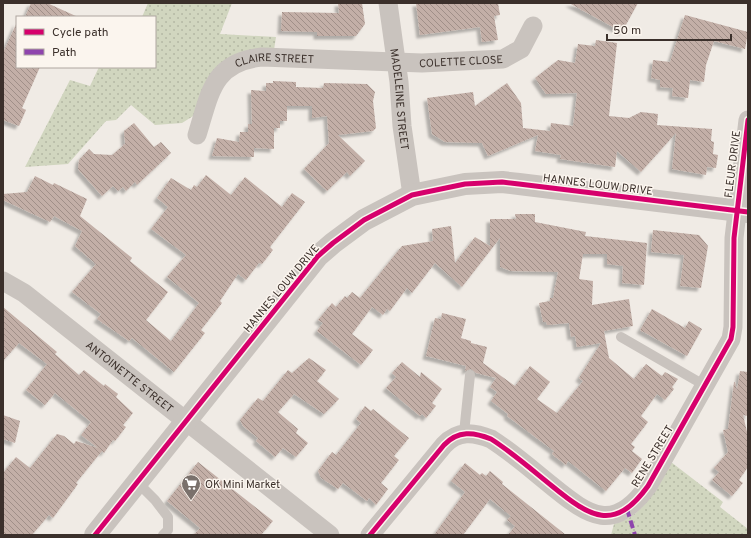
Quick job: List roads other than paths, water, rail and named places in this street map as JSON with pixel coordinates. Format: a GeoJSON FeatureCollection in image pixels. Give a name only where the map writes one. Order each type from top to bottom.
{"type":"FeatureCollection","features":[{"type":"Feature","properties":{"kind":"street","name":"MADELEINE STREET"},"geometry":{"type":"LineString","coordinates":[[388,3],[396,62],[402,126],[412,195]]}},
{"type":"Feature","properties":{"kind":"street","name":"COLETTE CLOSE"},"geometry":{"type":"LineString","coordinates":[[396,62],[464,62],[503,60],[521,49],[532,26]]}},
{"type":"Feature","properties":{"kind":"street","name":"CLAIRE STREET"},"geometry":{"type":"LineString","coordinates":[[197,135],[217,79],[230,66],[247,59],[262,57],[396,62]]}},
{"type":"Feature","properties":{"kind":"street","name":"FLEUR DRIVE"},"geometry":{"type":"LineString","coordinates":[[742,211],[748,120]]}},
{"type":"Feature","properties":{"kind":"street","name":"HANNES LOUW DRIVE"},"geometry":{"type":"LineString","coordinates":[[95,535],[318,256],[364,220],[412,195],[452,186],[502,182],[742,211]]}},
{"type":"Feature","properties":{"kind":"street","name":"RENE STREET"},"geometry":{"type":"LineString","coordinates":[[464,433],[478,434],[500,445],[580,508],[594,514],[614,514],[621,512],[635,503],[648,486],[731,339],[740,330],[733,260],[742,211]]}},
{"type":"Feature","properties":{"kind":"street","name":"ANTOINETTE STREET"},"geometry":{"type":"LineString","coordinates":[[3,281],[24,293],[330,535]]}},
{"type":"Feature","properties":{"kind":"street"},"geometry":{"type":"LineString","coordinates":[[370,535],[444,445],[453,437],[464,433]]}},
{"type":"Feature","properties":{"kind":"lane"},"geometry":{"type":"LineString","coordinates":[[621,337],[704,386]]}},
{"type":"Feature","properties":{"kind":"lane"},"geometry":{"type":"LineString","coordinates":[[464,433],[470,375]]}},
{"type":"Feature","properties":{"kind":"lane"},"geometry":{"type":"LineString","coordinates":[[138,483],[155,500],[168,517],[168,530],[163,535]]}},
{"type":"Feature","properties":{"kind":"place","name":"OK Mini Market"},"geometry":{"type":"Point","coordinates":[191,501]}}]}
